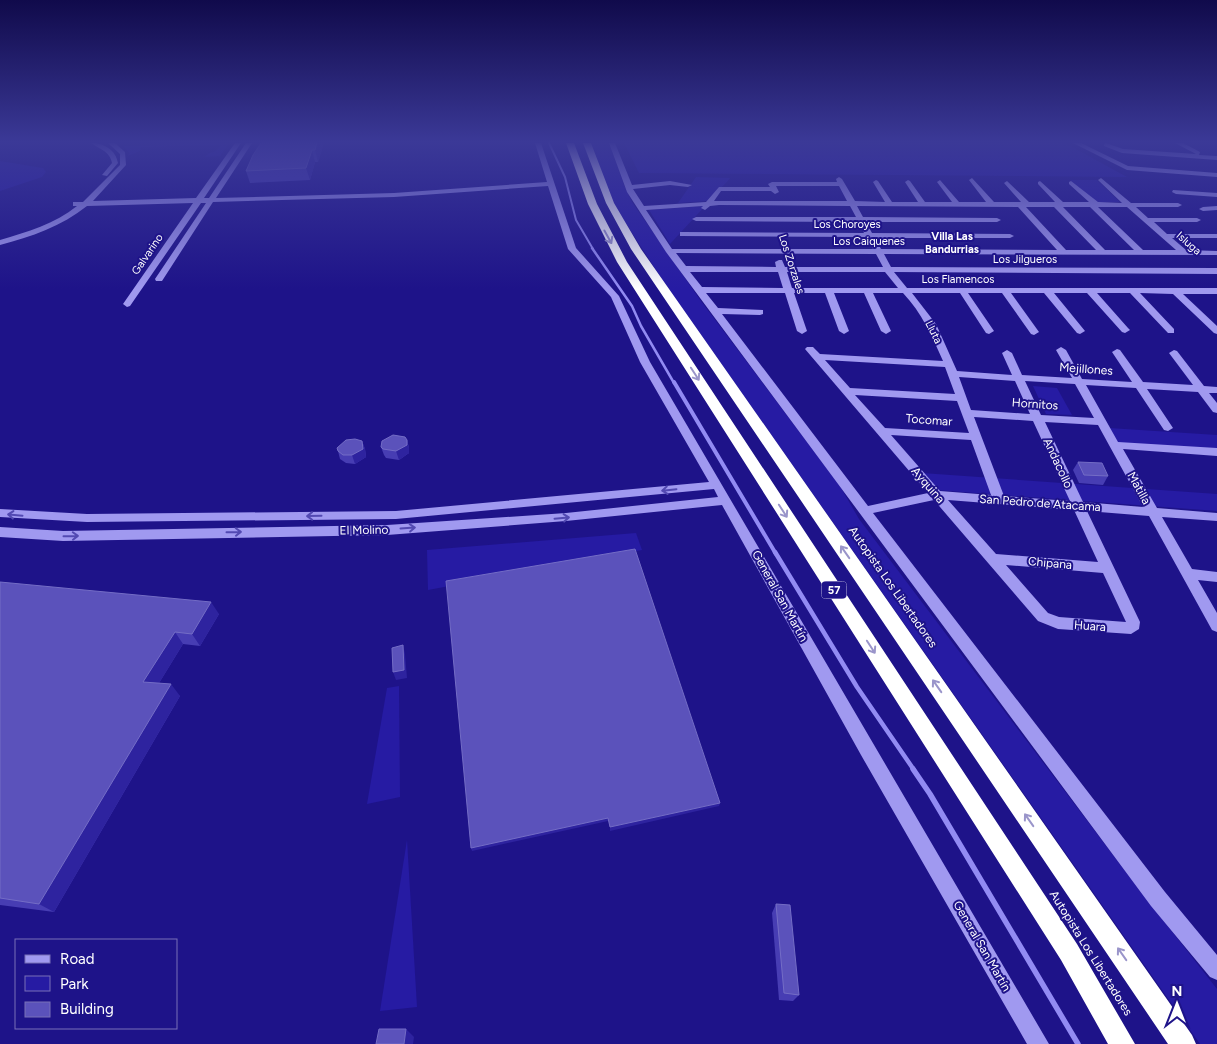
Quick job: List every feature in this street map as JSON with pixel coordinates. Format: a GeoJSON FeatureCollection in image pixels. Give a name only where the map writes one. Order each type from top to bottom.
{"type":"FeatureCollection","features":[{"type":"Feature","properties":{"kind":"highway","name":"Autopista Los Libertadores"},"geometry":{"type":"LineString","coordinates":[[587,192],[622,262],[1069,952],[1120,1039]]}},
{"type":"Feature","properties":{"kind":"highway","name":"Autopista Los Libertadores"},"geometry":{"type":"LineString","coordinates":[[606,192],[636,249],[1183,1044]]}},
{"type":"Feature","properties":{"kind":"street"},"geometry":{"type":"LineString","coordinates":[[0,238],[37,226],[84,202],[93,192]]}},
{"type":"Feature","properties":{"kind":"street"},"geometry":{"type":"LineString","coordinates":[[0,243],[49,226],[96,192]]}},
{"type":"Feature","properties":{"kind":"street","name":"Galvarino"},"geometry":{"type":"LineString","coordinates":[[159,279],[210,192]]}},
{"type":"Feature","properties":{"kind":"street","name":"Galvarino"},"geometry":{"type":"LineString","coordinates":[[127,304],[157,260],[211,192]]}},
{"type":"Feature","properties":{"kind":"street"},"geometry":{"type":"LineString","coordinates":[[84,202],[413,192]]}},
{"type":"Feature","properties":{"kind":"street","name":"General San Martín"},"geometry":{"type":"LineString","coordinates":[[554,192],[572,249],[615,296],[645,362],[726,500],[867,750],[1039,1044]]}},
{"type":"Feature","properties":{"kind":"street"},"geometry":{"type":"LineString","coordinates":[[632,192],[641,208],[675,244],[683,269],[864,511],[1152,891],[1217,970]]}},
{"type":"Feature","properties":{"kind":"street"},"geometry":{"type":"LineString","coordinates":[[675,244],[717,192]]}},
{"type":"Feature","properties":{"kind":"street"},"geometry":{"type":"LineString","coordinates":[[775,192],[780,204]]}},
{"type":"Feature","properties":{"kind":"street"},"geometry":{"type":"LineString","coordinates":[[812,192],[817,204]]}},
{"type":"Feature","properties":{"kind":"street","name":"Lluta"},"geometry":{"type":"LineString","coordinates":[[846,192],[888,270],[922,308],[931,324],[951,369],[999,500]]}},
{"type":"Feature","properties":{"kind":"street"},"geometry":{"type":"LineString","coordinates":[[882,192],[890,204]]}},
{"type":"Feature","properties":{"kind":"street"},"geometry":{"type":"LineString","coordinates":[[915,192],[923,204]]}},
{"type":"Feature","properties":{"kind":"street"},"geometry":{"type":"LineString","coordinates":[[948,192],[957,204]]}},
{"type":"Feature","properties":{"kind":"street"},"geometry":{"type":"LineString","coordinates":[[980,192],[997,220],[1047,282],[1080,331]]}},
{"type":"Feature","properties":{"kind":"street"},"geometry":{"type":"LineString","coordinates":[[1014,192],[1063,252]]}},
{"type":"Feature","properties":{"kind":"street"},"geometry":{"type":"LineString","coordinates":[[1047,192],[1102,252]]}},
{"type":"Feature","properties":{"kind":"street"},"geometry":{"type":"LineString","coordinates":[[1080,192],[1141,252]]}},
{"type":"Feature","properties":{"kind":"street","name":"Isluga"},"geometry":{"type":"LineString","coordinates":[[1115,192],[1217,282]]}},
{"type":"Feature","properties":{"kind":"street"},"geometry":{"type":"LineString","coordinates":[[1176,192],[1217,194]]}},
{"type":"Feature","properties":{"kind":"street"},"geometry":{"type":"LineString","coordinates":[[641,208],[675,202],[1178,205]]}},
{"type":"Feature","properties":{"kind":"street","name":"Los Zorzales"},"geometry":{"type":"LineString","coordinates":[[760,204],[802,332]]}},
{"type":"Feature","properties":{"kind":"street"},"geometry":{"type":"LineString","coordinates":[[1203,209],[1217,208]]}},
{"type":"Feature","properties":{"kind":"street"},"geometry":{"type":"LineString","coordinates":[[696,219],[997,220]]}},
{"type":"Feature","properties":{"kind":"street"},"geometry":{"type":"LineString","coordinates":[[1146,220],[1197,220]]}},
{"type":"Feature","properties":{"kind":"street","name":"Los Choroyes"},"geometry":{"type":"LineString","coordinates":[[675,244],[770,235],[1010,236]]}},
{"type":"Feature","properties":{"kind":"street"},"geometry":{"type":"LineString","coordinates":[[1164,236],[1217,236]]}},
{"type":"Feature","properties":{"kind":"street","name":"Los Caiquenes"},"geometry":{"type":"LineString","coordinates":[[675,244],[776,252],[1217,253]]}},
{"type":"Feature","properties":{"kind":"street"},"geometry":{"type":"LineString","coordinates":[[157,260],[172,259]]}},
{"type":"Feature","properties":{"kind":"street","name":"Los Jilgueros"},"geometry":{"type":"LineString","coordinates":[[683,269],[888,270],[1047,282],[1217,271]]}},
{"type":"Feature","properties":{"kind":"street","name":"Los Flamencos"},"geometry":{"type":"LineString","coordinates":[[699,290],[1004,290],[1047,282],[1090,291],[1217,291]]}},
{"type":"Feature","properties":{"kind":"street"},"geometry":{"type":"LineString","coordinates":[[828,290],[844,331]]}},
{"type":"Feature","properties":{"kind":"street"},"geometry":{"type":"LineString","coordinates":[[867,290],[886,331]]}},
{"type":"Feature","properties":{"kind":"street"},"geometry":{"type":"LineString","coordinates":[[962,290],[989,331]]}},
{"type":"Feature","properties":{"kind":"street"},"geometry":{"type":"LineString","coordinates":[[1004,290],[1034,332]]}},
{"type":"Feature","properties":{"kind":"street"},"geometry":{"type":"LineString","coordinates":[[1090,291],[1125,330]]}},
{"type":"Feature","properties":{"kind":"street"},"geometry":{"type":"LineString","coordinates":[[1133,291],[1171,331]]}},
{"type":"Feature","properties":{"kind":"street"},"geometry":{"type":"LineString","coordinates":[[1175,291],[1217,331]]}},
{"type":"Feature","properties":{"kind":"street"},"geometry":{"type":"LineString","coordinates":[[716,311],[760,312]]}},
{"type":"Feature","properties":{"kind":"street","name":"Matilla"},"geometry":{"type":"LineString","coordinates":[[1061,350],[1217,626]]}},
{"type":"Feature","properties":{"kind":"street"},"geometry":{"type":"LineString","coordinates":[[1118,352],[1168,428]]}},
{"type":"Feature","properties":{"kind":"street"},"geometry":{"type":"LineString","coordinates":[[1174,352],[1217,410]]}},
{"type":"Feature","properties":{"kind":"street","name":"Mejillones"},"geometry":{"type":"LineString","coordinates":[[813,353],[1018,378],[1217,390]]}},
{"type":"Feature","properties":{"kind":"street","name":"Ayquina"},"geometry":{"type":"LineString","coordinates":[[813,353],[936,496],[1047,620]]}},
{"type":"Feature","properties":{"kind":"street","name":"Andacollo"},"geometry":{"type":"LineString","coordinates":[[1007,353],[1133,622],[1133,627]]}},
{"type":"Feature","properties":{"kind":"street"},"geometry":{"type":"LineString","coordinates":[[846,391],[962,398]]}},
{"type":"Feature","properties":{"kind":"street","name":"Hornitos"},"geometry":{"type":"LineString","coordinates":[[967,413],[1102,422]]}},
{"type":"Feature","properties":{"kind":"street","name":"Tocomar"},"geometry":{"type":"LineString","coordinates":[[881,431],[976,437]]}},
{"type":"Feature","properties":{"kind":"street"},"geometry":{"type":"LineString","coordinates":[[1114,445],[1217,452]]}},
{"type":"Feature","properties":{"kind":"street","name":"El Molino"},"geometry":{"type":"LineString","coordinates":[[0,513],[43,517],[396,515],[717,485]]}},
{"type":"Feature","properties":{"kind":"street"},"geometry":{"type":"LineString","coordinates":[[618,512],[627,503],[624,495]]}},
{"type":"Feature","properties":{"kind":"street","name":"San Pedro de Atacama"},"geometry":{"type":"LineString","coordinates":[[864,511],[936,496],[1217,517]]}},
{"type":"Feature","properties":{"kind":"street","name":"El Molino"},"geometry":{"type":"LineString","coordinates":[[0,532],[63,536],[387,530],[514,522],[726,500]]}},
{"type":"Feature","properties":{"kind":"street"},"geometry":{"type":"LineString","coordinates":[[23,534],[40,525],[44,519],[43,517]]}},
{"type":"Feature","properties":{"kind":"street","name":"Chipana"},"geometry":{"type":"LineString","coordinates":[[992,559],[1107,568]]}},
{"type":"Feature","properties":{"kind":"street"},"geometry":{"type":"LineString","coordinates":[[1188,574],[1217,576]]}},
{"type":"Feature","properties":{"kind":"street","name":"Huara"},"geometry":{"type":"LineString","coordinates":[[1047,620],[1058,623],[1133,627]]}},
{"type":"Feature","properties":{"kind":"green space"},"geometry":{"type":"Polygon","coordinates":[[[608,192],[627,192],[632,202],[701,301],[840,486],[859,519],[1138,888],[1217,989],[1217,1044],[1200,1044],[663,281],[608,192]]]}},
{"type":"Feature","properties":{"kind":"green space"},"geometry":{"type":"Polygon","coordinates":[[[686,192],[717,192],[707,201],[678,203],[686,192]]]}},
{"type":"Feature","properties":{"kind":"green space"},"geometry":{"type":"Polygon","coordinates":[[[1083,192],[1109,192],[1120,202],[1097,202],[1083,192]]]}},
{"type":"Feature","properties":{"kind":"green space"},"geometry":{"type":"Polygon","coordinates":[[[705,206],[670,244],[649,210],[705,206]]]}},
{"type":"Feature","properties":{"kind":"green space"},"geometry":{"type":"Polygon","coordinates":[[[1033,386],[1057,388],[1072,415],[1046,414],[1033,386]]]}},
{"type":"Feature","properties":{"kind":"green space"},"geometry":{"type":"Polygon","coordinates":[[[1109,428],[1217,435],[1217,451],[1118,444],[1109,428]]]}},
{"type":"Feature","properties":{"kind":"green space"},"geometry":{"type":"Polygon","coordinates":[[[922,473],[1217,494],[1217,511],[936,490],[922,473]]]}},
{"type":"Feature","properties":{"kind":"green space"},"geometry":{"type":"Polygon","coordinates":[[[636,533],[642,550],[428,590],[427,550],[636,533]]]}},
{"type":"Feature","properties":{"kind":"green space"},"geometry":{"type":"Polygon","coordinates":[[[399,686],[400,797],[367,804],[387,688],[399,686]]]}},
{"type":"Feature","properties":{"kind":"green space"},"geometry":{"type":"Polygon","coordinates":[[[407,840],[417,1007],[380,1011],[407,840]]]}},
{"type":"Feature","properties":{"kind":"building"},"geometry":{"type":"Polygon","coordinates":[[[393,435],[405,437],[407,445],[396,451],[383,449],[381,447],[382,441],[393,435]]]}},
{"type":"Feature","properties":{"kind":"building"},"geometry":{"type":"Polygon","coordinates":[[[355,439],[362,441],[363,449],[352,455],[343,455],[338,451],[337,448],[346,440],[355,439]]]}},
{"type":"Feature","properties":{"kind":"building"},"geometry":{"type":"Polygon","coordinates":[[[1078,462],[1102,463],[1108,476],[1084,475],[1078,462]]]}},
{"type":"Feature","properties":{"kind":"building"},"geometry":{"type":"Polygon","coordinates":[[[635,549],[720,803],[610,827],[608,818],[471,848],[446,581],[635,549]]]}},
{"type":"Feature","properties":{"kind":"building"},"geometry":{"type":"Polygon","coordinates":[[[0,582],[211,602],[192,634],[175,632],[143,682],[171,684],[39,904],[0,898],[0,582]]]}},
{"type":"Feature","properties":{"kind":"building"},"geometry":{"type":"Polygon","coordinates":[[[403,645],[404,670],[393,672],[392,648],[403,645]]]}},
{"type":"Feature","properties":{"kind":"building"},"geometry":{"type":"Polygon","coordinates":[[[776,904],[790,905],[799,995],[784,993],[776,904]]]}},
{"type":"Feature","properties":{"kind":"building"},"geometry":{"type":"Polygon","coordinates":[[[379,1029],[406,1029],[404,1044],[376,1044],[379,1029]]]}},
{"type":"Feature","properties":{"kind":"waterway"},"geometry":{"type":"LineString","coordinates":[[569,192],[576,220],[593,249]]}},
{"type":"Feature","properties":{"kind":"waterway"},"geometry":{"type":"LineString","coordinates":[[592,248],[632,306],[641,326],[674,383]]}},
{"type":"Feature","properties":{"kind":"waterway"},"geometry":{"type":"LineString","coordinates":[[674,382],[776,554]]}},
{"type":"Feature","properties":{"kind":"waterway"},"geometry":{"type":"LineString","coordinates":[[775,552],[857,687],[914,770]]}},
{"type":"Feature","properties":{"kind":"waterway"},"geometry":{"type":"LineString","coordinates":[[913,769],[930,794],[1078,1044]]}},
{"type":"Feature","properties":{"kind":"district","name":"Villa Las Bandurrias"},"geometry":{"type":"Point","coordinates":[952,242]}}]}
